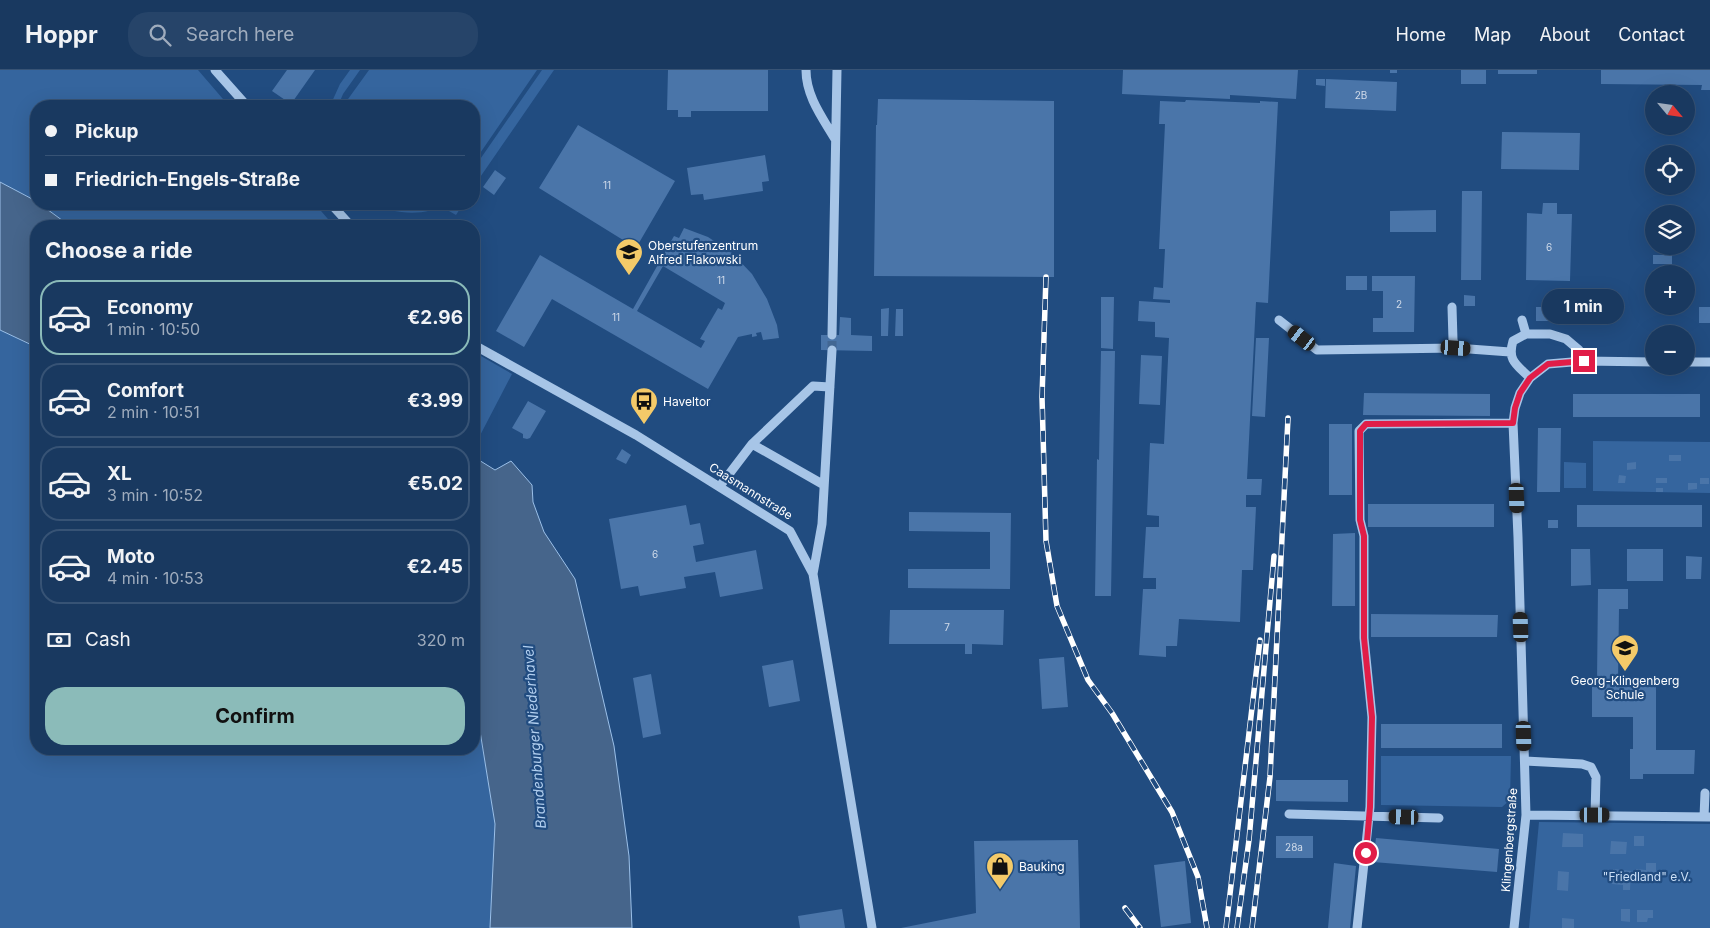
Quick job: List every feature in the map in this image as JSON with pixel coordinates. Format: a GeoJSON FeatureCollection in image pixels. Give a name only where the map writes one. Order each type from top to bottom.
{"type":"FeatureCollection","features":[{"type":"Feature","properties":{"kind":"street"},"geometry":{"type":"LineString","coordinates":[[216,70],[242,100]]}},
{"type":"Feature","properties":{"kind":"street"},"geometry":{"type":"LineString","coordinates":[[806,70],[809,95],[836,139]]}},
{"type":"Feature","properties":{"kind":"street"},"geometry":{"type":"LineString","coordinates":[[832,335],[837,70]]}},
{"type":"Feature","properties":{"kind":"street"},"geometry":{"type":"LineString","coordinates":[[336,210],[346,220]]}},
{"type":"Feature","properties":{"kind":"street"},"geometry":{"type":"LineString","coordinates":[[1452,307],[1453,340],[1456,348]]}},
{"type":"Feature","properties":{"kind":"street"},"geometry":{"type":"LineString","coordinates":[[1279,320],[1318,350],[1456,348],[1510,352]]}},
{"type":"Feature","properties":{"kind":"street"},"geometry":{"type":"LineString","coordinates":[[1522,320],[1526,334]]}},
{"type":"Feature","properties":{"kind":"street"},"geometry":{"type":"LineString","coordinates":[[1584,361],[1579,350],[1566,339],[1550,334],[1526,334],[1513,341],[1510,352],[1513,362],[1530,378],[1548,364],[1584,361],[1645,362]]}},
{"type":"Feature","properties":{"kind":"street","name":"Caasmannstraße"},"geometry":{"type":"LineString","coordinates":[[480,348],[605,417],[720,486],[790,531],[813,574],[872,928]]}},
{"type":"Feature","properties":{"kind":"street"},"geometry":{"type":"LineString","coordinates":[[813,574],[822,524],[832,350]]}},
{"type":"Feature","properties":{"kind":"street"},"geometry":{"type":"LineString","coordinates":[[1695,362],[1710,362]]}},
{"type":"Feature","properties":{"kind":"street","name":"Klingenbergstraße"},"geometry":{"type":"LineString","coordinates":[[1514,928],[1526,815],[1513,423],[1520,393],[1530,378]]}},
{"type":"Feature","properties":{"kind":"street"},"geometry":{"type":"LineString","coordinates":[[720,486],[752,444],[813,386],[830,387]]}},
{"type":"Feature","properties":{"kind":"street"},"geometry":{"type":"LineString","coordinates":[[1357,928],[1370,816],[1372,717],[1364,638],[1364,536],[1360,520],[1360,431],[1366,424],[1513,423]]}},
{"type":"Feature","properties":{"kind":"street"},"geometry":{"type":"LineString","coordinates":[[752,444],[824,485]]}},
{"type":"Feature","properties":{"kind":"street"},"geometry":{"type":"LineString","coordinates":[[1525,761],[1582,764],[1591,767],[1596,776],[1595,815]]}},
{"type":"Feature","properties":{"kind":"street"},"geometry":{"type":"LineString","coordinates":[[1526,815],[1707,817],[1705,794]]}},
{"type":"Feature","properties":{"kind":"street"},"geometry":{"type":"LineString","coordinates":[[1289,814],[1439,818]]}},
{"type":"Feature","properties":{"kind":"green space"},"geometry":{"type":"Polygon","coordinates":[[[0,70],[198,70],[224,100],[30,100],[30,198],[0,182],[0,70]]]}},
{"type":"Feature","properties":{"kind":"green space"},"geometry":{"type":"Polygon","coordinates":[[[350,70],[360,70],[340,100],[333,100],[340,84],[350,70]]]}},
{"type":"Feature","properties":{"kind":"green space"},"geometry":{"type":"Polygon","coordinates":[[[369,70],[537,70],[480,153],[480,100],[347,100],[369,70]]]}},
{"type":"Feature","properties":{"kind":"green space"},"geometry":{"type":"Polygon","coordinates":[[[542,70],[554,70],[480,177],[480,159],[542,70]]]}},
{"type":"Feature","properties":{"kind":"green space"},"geometry":{"type":"Polygon","coordinates":[[[48,210],[320,210],[329,220],[62,220],[48,210]]]}},
{"type":"Feature","properties":{"kind":"green space"},"geometry":{"type":"Polygon","coordinates":[[[390,210],[432,210],[410,213],[390,210]]]}},
{"type":"Feature","properties":{"kind":"green space"},"geometry":{"type":"Polygon","coordinates":[[[450,210],[459,210],[456,215],[450,210]]]}},
{"type":"Feature","properties":{"kind":"green space"},"geometry":{"type":"Polygon","coordinates":[[[0,330],[30,344],[30,755],[480,755],[480,731],[495,824],[490,928],[0,928],[0,330]]]}},
{"type":"Feature","properties":{"kind":"green space"},"geometry":{"type":"Polygon","coordinates":[[[480,355],[512,374],[480,435],[480,355]]]}},
{"type":"Feature","properties":{"kind":"green space"},"geometry":{"type":"Polygon","coordinates":[[[1593,441],[1710,442],[1710,493],[1593,491],[1593,441]]]}},
{"type":"Feature","properties":{"kind":"green space"},"geometry":{"type":"Polygon","coordinates":[[[1564,462],[1586,463],[1586,488],[1564,488],[1564,462]]]}},
{"type":"Feature","properties":{"kind":"green space"},"geometry":{"type":"Polygon","coordinates":[[[1381,756],[1511,756],[1510,800],[1502,807],[1381,805],[1381,756]]]}},
{"type":"Feature","properties":{"kind":"green space","name":"\"Friedland\" e.V."},"geometry":{"type":"Polygon","coordinates":[[[1539,822],[1710,824],[1710,928],[1529,928],[1539,822]]]}},
{"type":"Feature","properties":{"kind":"water"},"geometry":{"type":"Polygon","coordinates":[[[0,182],[30,198],[30,210],[48,210],[62,220],[30,220],[30,344],[0,330],[0,182]]]}},
{"type":"Feature","properties":{"kind":"water","name":"Brandenburger Niederhavel"},"geometry":{"type":"Polygon","coordinates":[[[480,461],[495,470],[511,461],[532,485],[533,502],[544,532],[575,579],[614,746],[629,856],[632,928],[490,928],[495,824],[480,731],[480,461]]]}},
{"type":"Feature","properties":{"kind":"building"},"geometry":{"type":"Polygon","coordinates":[[[287,70],[315,70],[294,100],[285,100],[272,91],[287,70]]]}},
{"type":"Feature","properties":{"kind":"building"},"geometry":{"type":"Polygon","coordinates":[[[668,70],[768,70],[768,111],[691,111],[691,117],[678,117],[678,110],[667,110],[668,70]]]}},
{"type":"Feature","properties":{"kind":"building"},"geometry":{"type":"Polygon","coordinates":[[[1123,70],[1298,70],[1296,99],[1230,95],[1230,99],[1122,94],[1123,70]]]}},
{"type":"Feature","properties":{"kind":"building"},"geometry":{"type":"Polygon","coordinates":[[[1390,70],[1397,70],[1397,73],[1390,73],[1390,70]]]}},
{"type":"Feature","properties":{"kind":"building"},"geometry":{"type":"Polygon","coordinates":[[[1461,70],[1486,70],[1486,84],[1461,84],[1461,70]]]}},
{"type":"Feature","properties":{"kind":"building"},"geometry":{"type":"Polygon","coordinates":[[[1498,70],[1537,70],[1537,74],[1498,74],[1498,70]]]}},
{"type":"Feature","properties":{"kind":"building"},"geometry":{"type":"Polygon","coordinates":[[[1601,70],[1710,70],[1710,90],[1701,90],[1702,85],[1601,84],[1601,70]]]}},
{"type":"Feature","properties":{"kind":"building"},"geometry":{"type":"Polygon","coordinates":[[[1316,79],[1325,79],[1325,86],[1316,85],[1316,79]]]}},
{"type":"Feature","properties":{"kind":"building"},"geometry":{"type":"Polygon","coordinates":[[[1326,79],[1397,82],[1396,111],[1325,108],[1326,79]]]}},
{"type":"Feature","properties":{"kind":"building"},"geometry":{"type":"Polygon","coordinates":[[[878,99],[1054,101],[1054,277],[874,276],[878,99]]]}},
{"type":"Feature","properties":{"kind":"building"},"geometry":{"type":"Polygon","coordinates":[[[1186,100],[1278,102],[1268,303],[1256,302],[1247,479],[1262,479],[1261,495],[1246,495],[1246,507],[1256,507],[1253,570],[1242,570],[1240,622],[1179,619],[1177,646],[1166,646],[1166,657],[1139,655],[1143,589],[1156,589],[1156,578],[1143,578],[1146,527],[1159,527],[1159,516],[1147,515],[1150,443],[1164,444],[1169,338],[1155,337],[1155,322],[1138,321],[1139,301],[1170,303],[1170,300],[1153,299],[1154,287],[1163,288],[1165,249],[1159,249],[1165,124],[1159,124],[1160,101],[1185,102],[1186,100]]]}},
{"type":"Feature","properties":{"kind":"building"},"geometry":{"type":"Polygon","coordinates":[[[578,125],[675,181],[636,248],[539,188],[578,125]]]}},
{"type":"Feature","properties":{"kind":"building"},"geometry":{"type":"Polygon","coordinates":[[[1502,132],[1580,133],[1579,170],[1501,169],[1502,132]]]}},
{"type":"Feature","properties":{"kind":"building"},"geometry":{"type":"Polygon","coordinates":[[[765,155],[769,181],[762,182],[763,191],[704,200],[703,194],[691,195],[687,168],[765,155]]]}},
{"type":"Feature","properties":{"kind":"building"},"geometry":{"type":"Polygon","coordinates":[[[495,170],[506,178],[494,195],[483,187],[495,170]]]}},
{"type":"Feature","properties":{"kind":"building"},"geometry":{"type":"Polygon","coordinates":[[[1462,191],[1482,191],[1481,280],[1461,280],[1462,191]]]}},
{"type":"Feature","properties":{"kind":"building"},"geometry":{"type":"Polygon","coordinates":[[[1543,203],[1557,203],[1557,214],[1572,214],[1570,281],[1526,280],[1527,213],[1542,214],[1543,203]]]}},
{"type":"Feature","properties":{"kind":"building"},"geometry":{"type":"Polygon","coordinates":[[[1436,210],[1436,232],[1390,232],[1390,211],[1436,210]]]}},
{"type":"Feature","properties":{"kind":"building"},"geometry":{"type":"Polygon","coordinates":[[[684,228],[708,237],[732,253],[752,274],[767,299],[777,325],[779,338],[763,340],[761,332],[756,333],[757,336],[752,337],[752,334],[738,337],[708,389],[552,299],[524,347],[496,331],[540,255],[633,309],[674,236],[679,238],[684,228]],[[663,266],[637,311],[701,348],[705,341],[700,339],[718,308],[722,310],[725,303],[663,266]]]}},
{"type":"Feature","properties":{"kind":"building"},"geometry":{"type":"Polygon","coordinates":[[[1653,255],[1672,255],[1672,264],[1653,264],[1653,255]]]}},
{"type":"Feature","properties":{"kind":"building"},"geometry":{"type":"Polygon","coordinates":[[[1346,276],[1367,276],[1367,290],[1346,290],[1346,276]]]}},
{"type":"Feature","properties":{"kind":"building"},"geometry":{"type":"Polygon","coordinates":[[[1372,276],[1415,276],[1414,332],[1373,332],[1373,318],[1383,318],[1383,291],[1372,291],[1372,276]]]}},
{"type":"Feature","properties":{"kind":"building"},"geometry":{"type":"Polygon","coordinates":[[[1464,295],[1475,296],[1475,306],[1464,306],[1464,295]]]}},
{"type":"Feature","properties":{"kind":"building"},"geometry":{"type":"Polygon","coordinates":[[[1101,297],[1114,297],[1113,349],[1101,348],[1101,297]]]}},
{"type":"Feature","properties":{"kind":"building"},"geometry":{"type":"Polygon","coordinates":[[[1536,307],[1575,307],[1575,321],[1536,321],[1536,307]]]}},
{"type":"Feature","properties":{"kind":"building"},"geometry":{"type":"Polygon","coordinates":[[[1699,307],[1710,307],[1710,323],[1699,323],[1699,307]]]}},
{"type":"Feature","properties":{"kind":"building"},"geometry":{"type":"Polygon","coordinates":[[[889,308],[888,336],[881,336],[881,309],[889,308]]]}},
{"type":"Feature","properties":{"kind":"building"},"geometry":{"type":"Polygon","coordinates":[[[896,309],[903,309],[903,336],[895,336],[896,309]]]}},
{"type":"Feature","properties":{"kind":"building"},"geometry":{"type":"Polygon","coordinates":[[[840,317],[851,318],[851,335],[872,336],[872,351],[821,350],[821,335],[839,335],[840,317]]]}},
{"type":"Feature","properties":{"kind":"building"},"geometry":{"type":"Polygon","coordinates":[[[1256,338],[1269,338],[1265,417],[1252,416],[1256,338]]]}},
{"type":"Feature","properties":{"kind":"building"},"geometry":{"type":"Polygon","coordinates":[[[1101,351],[1115,351],[1111,596],[1095,596],[1101,351]]]}},
{"type":"Feature","properties":{"kind":"building"},"geometry":{"type":"Polygon","coordinates":[[[1141,355],[1162,356],[1160,405],[1139,404],[1141,355]]]}},
{"type":"Feature","properties":{"kind":"building"},"geometry":{"type":"Polygon","coordinates":[[[1364,393],[1490,394],[1490,416],[1363,415],[1364,393]]]}},
{"type":"Feature","properties":{"kind":"building"},"geometry":{"type":"Polygon","coordinates":[[[1573,394],[1700,394],[1700,417],[1573,417],[1573,394]]]}},
{"type":"Feature","properties":{"kind":"building"},"geometry":{"type":"Polygon","coordinates":[[[528,401],[546,411],[530,438],[527,439],[523,438],[523,434],[512,428],[528,401]]]}},
{"type":"Feature","properties":{"kind":"building"},"geometry":{"type":"Polygon","coordinates":[[[1329,424],[1352,424],[1352,495],[1329,495],[1329,424]]]}},
{"type":"Feature","properties":{"kind":"building"},"geometry":{"type":"Polygon","coordinates":[[[1538,428],[1561,428],[1560,492],[1537,492],[1538,428]]]}},
{"type":"Feature","properties":{"kind":"building"},"geometry":{"type":"Polygon","coordinates":[[[622,449],[631,455],[626,464],[616,459],[622,449]]]}},
{"type":"Feature","properties":{"kind":"building"},"geometry":{"type":"Polygon","coordinates":[[[1669,455],[1681,455],[1681,461],[1669,461],[1669,455]]]}},
{"type":"Feature","properties":{"kind":"building"},"geometry":{"type":"Polygon","coordinates":[[[1636,462],[1636,469],[1627,470],[1627,463],[1636,462]]]}},
{"type":"Feature","properties":{"kind":"building"},"geometry":{"type":"Polygon","coordinates":[[[1619,475],[1626,476],[1625,483],[1618,483],[1619,475]]]}},
{"type":"Feature","properties":{"kind":"building"},"geometry":{"type":"Polygon","coordinates":[[[1656,478],[1667,478],[1667,483],[1656,483],[1656,478]]]}},
{"type":"Feature","properties":{"kind":"building"},"geometry":{"type":"Polygon","coordinates":[[[1700,478],[1709,478],[1709,484],[1700,484],[1700,478]]]}},
{"type":"Feature","properties":{"kind":"building"},"geometry":{"type":"Polygon","coordinates":[[[1688,483],[1697,483],[1697,489],[1688,490],[1688,483]]]}},
{"type":"Feature","properties":{"kind":"building"},"geometry":{"type":"Polygon","coordinates":[[[1656,488],[1663,488],[1663,492],[1656,492],[1656,488]]]}},
{"type":"Feature","properties":{"kind":"building"},"geometry":{"type":"Polygon","coordinates":[[[1368,504],[1494,504],[1494,527],[1368,527],[1368,504]]]}},
{"type":"Feature","properties":{"kind":"building"},"geometry":{"type":"Polygon","coordinates":[[[686,505],[690,525],[700,523],[704,544],[693,546],[696,562],[756,550],[763,589],[720,597],[715,572],[684,577],[686,588],[640,596],[638,586],[621,589],[609,519],[686,505]]]}},
{"type":"Feature","properties":{"kind":"building"},"geometry":{"type":"Polygon","coordinates":[[[1577,505],[1702,505],[1702,527],[1577,527],[1577,505]]]}},
{"type":"Feature","properties":{"kind":"building"},"geometry":{"type":"Polygon","coordinates":[[[909,512],[1011,513],[1010,589],[908,588],[908,569],[990,569],[990,532],[909,531],[909,512]]]}},
{"type":"Feature","properties":{"kind":"building"},"geometry":{"type":"Polygon","coordinates":[[[1548,520],[1558,520],[1558,528],[1548,528],[1548,520]]]}},
{"type":"Feature","properties":{"kind":"building"},"geometry":{"type":"Polygon","coordinates":[[[1355,533],[1355,606],[1332,606],[1333,534],[1355,533]]]}},
{"type":"Feature","properties":{"kind":"building"},"geometry":{"type":"Polygon","coordinates":[[[1571,549],[1590,549],[1591,585],[1571,586],[1571,549]]]}},
{"type":"Feature","properties":{"kind":"building"},"geometry":{"type":"Polygon","coordinates":[[[1627,549],[1663,549],[1663,581],[1627,581],[1627,549]]]}},
{"type":"Feature","properties":{"kind":"building"},"geometry":{"type":"Polygon","coordinates":[[[1686,556],[1702,557],[1701,579],[1686,579],[1686,556]]]}},
{"type":"Feature","properties":{"kind":"building"},"geometry":{"type":"Polygon","coordinates":[[[1598,589],[1628,589],[1628,609],[1619,609],[1618,682],[1656,682],[1656,750],[1695,750],[1694,774],[1643,774],[1643,779],[1630,779],[1630,749],[1633,749],[1633,717],[1592,717],[1592,681],[1597,681],[1598,589]]]}},
{"type":"Feature","properties":{"kind":"building"},"geometry":{"type":"Polygon","coordinates":[[[890,610],[1004,610],[1003,645],[972,644],[972,654],[965,654],[965,644],[889,644],[890,610]]]}},
{"type":"Feature","properties":{"kind":"building"},"geometry":{"type":"Polygon","coordinates":[[[1371,614],[1498,615],[1497,637],[1371,637],[1371,614]]]}},
{"type":"Feature","properties":{"kind":"building"},"geometry":{"type":"Polygon","coordinates":[[[1064,657],[1068,707],[1042,709],[1039,659],[1064,657]]]}},
{"type":"Feature","properties":{"kind":"building"},"geometry":{"type":"Polygon","coordinates":[[[793,660],[800,701],[769,707],[762,666],[793,660]]]}},
{"type":"Feature","properties":{"kind":"building"},"geometry":{"type":"Polygon","coordinates":[[[651,674],[661,734],[643,738],[633,678],[651,674]]]}},
{"type":"Feature","properties":{"kind":"building"},"geometry":{"type":"Polygon","coordinates":[[[1381,724],[1502,724],[1502,748],[1381,748],[1381,724]]]}},
{"type":"Feature","properties":{"kind":"building"},"geometry":{"type":"Polygon","coordinates":[[[1276,780],[1348,780],[1348,802],[1276,801],[1276,780]]]}},
{"type":"Feature","properties":{"kind":"building"},"geometry":{"type":"Polygon","coordinates":[[[1563,833],[1583,834],[1583,847],[1562,847],[1563,833]]]}},
{"type":"Feature","properties":{"kind":"building"},"geometry":{"type":"Polygon","coordinates":[[[1276,836],[1313,836],[1313,858],[1276,858],[1276,836]]]}},
{"type":"Feature","properties":{"kind":"building"},"geometry":{"type":"Polygon","coordinates":[[[1634,836],[1644,836],[1644,846],[1634,846],[1634,836]]]}},
{"type":"Feature","properties":{"kind":"building"},"geometry":{"type":"Polygon","coordinates":[[[1376,838],[1499,849],[1497,872],[1373,862],[1376,838]]]}},
{"type":"Feature","properties":{"kind":"building"},"geometry":{"type":"Polygon","coordinates":[[[1078,840],[1080,928],[901,928],[976,913],[974,841],[1078,840]]]}},
{"type":"Feature","properties":{"kind":"building"},"geometry":{"type":"Polygon","coordinates":[[[1611,841],[1627,842],[1626,854],[1610,854],[1611,841]]]}},
{"type":"Feature","properties":{"kind":"building"},"geometry":{"type":"Polygon","coordinates":[[[1185,861],[1191,923],[1161,927],[1154,865],[1185,861]]]}},
{"type":"Feature","properties":{"kind":"building"},"geometry":{"type":"Polygon","coordinates":[[[1334,863],[1356,866],[1350,928],[1328,928],[1334,863]]]}},
{"type":"Feature","properties":{"kind":"building"},"geometry":{"type":"Polygon","coordinates":[[[1646,863],[1656,863],[1656,878],[1636,879],[1636,869],[1646,870],[1646,863]]]}},
{"type":"Feature","properties":{"kind":"building"},"geometry":{"type":"Polygon","coordinates":[[[1613,869],[1631,871],[1630,890],[1623,890],[1623,885],[1612,884],[1613,869]]]}},
{"type":"Feature","properties":{"kind":"building"},"geometry":{"type":"Polygon","coordinates":[[[1558,871],[1569,872],[1568,891],[1557,890],[1558,871]]]}},
{"type":"Feature","properties":{"kind":"building"},"geometry":{"type":"Polygon","coordinates":[[[842,909],[845,928],[800,928],[798,916],[842,909]]]}},
{"type":"Feature","properties":{"kind":"building"},"geometry":{"type":"Polygon","coordinates":[[[1621,909],[1630,909],[1630,922],[1621,921],[1621,909]]]}},
{"type":"Feature","properties":{"kind":"building"},"geometry":{"type":"Polygon","coordinates":[[[1637,910],[1653,910],[1653,918],[1648,918],[1647,922],[1637,922],[1637,910]]]}},
{"type":"Feature","properties":{"kind":"building"},"geometry":{"type":"Polygon","coordinates":[[[1562,918],[1574,919],[1574,928],[1562,928],[1562,918]]]}},
{"type":"Feature","properties":{"kind":"tunnel"},"geometry":{"type":"LineString","coordinates":[[832,335],[832,350]]}},
{"type":"Feature","properties":{"kind":"railway"},"geometry":{"type":"LineString","coordinates":[[1046,277],[1042,397],[1046,541],[1057,606],[1088,680],[1112,713],[1172,812],[1198,877],[1207,928]]}},
{"type":"Feature","properties":{"kind":"railway"},"geometry":{"type":"LineString","coordinates":[[1252,928],[1270,777],[1288,418]]}},
{"type":"Feature","properties":{"kind":"railway"},"geometry":{"type":"LineString","coordinates":[[1237,928],[1249,840],[1274,556]]}},
{"type":"Feature","properties":{"kind":"railway"},"geometry":{"type":"LineString","coordinates":[[1226,928],[1260,640]]}},
{"type":"Feature","properties":{"kind":"railway"},"geometry":{"type":"LineString","coordinates":[[1125,908],[1140,928]]}},
{"type":"Feature","properties":{"kind":"place","name":"Oberstufenzentrum Alfred Flakowski"},"geometry":{"type":"Point","coordinates":[629,276]}},
{"type":"Feature","properties":{"kind":"place","name":"Haveltor"},"geometry":{"type":"Point","coordinates":[644,425]}},
{"type":"Feature","properties":{"kind":"place","name":"Georg-Klingenberg Schule"},"geometry":{"type":"Point","coordinates":[1625,672]}},
{"type":"Feature","properties":{"kind":"place","name":"Bauking"},"geometry":{"type":"Point","coordinates":[1000,890]}},
{"type":"Feature","properties":{"kind":"route"},"geometry":{"type":"LineString","coordinates":[[1366,853],[1370,807],[1372,717],[1364,638],[1364,536],[1360,520],[1360,431],[1366,424],[1513,423],[1520,393],[1530,378],[1548,364],[1584,361]]}}]}
